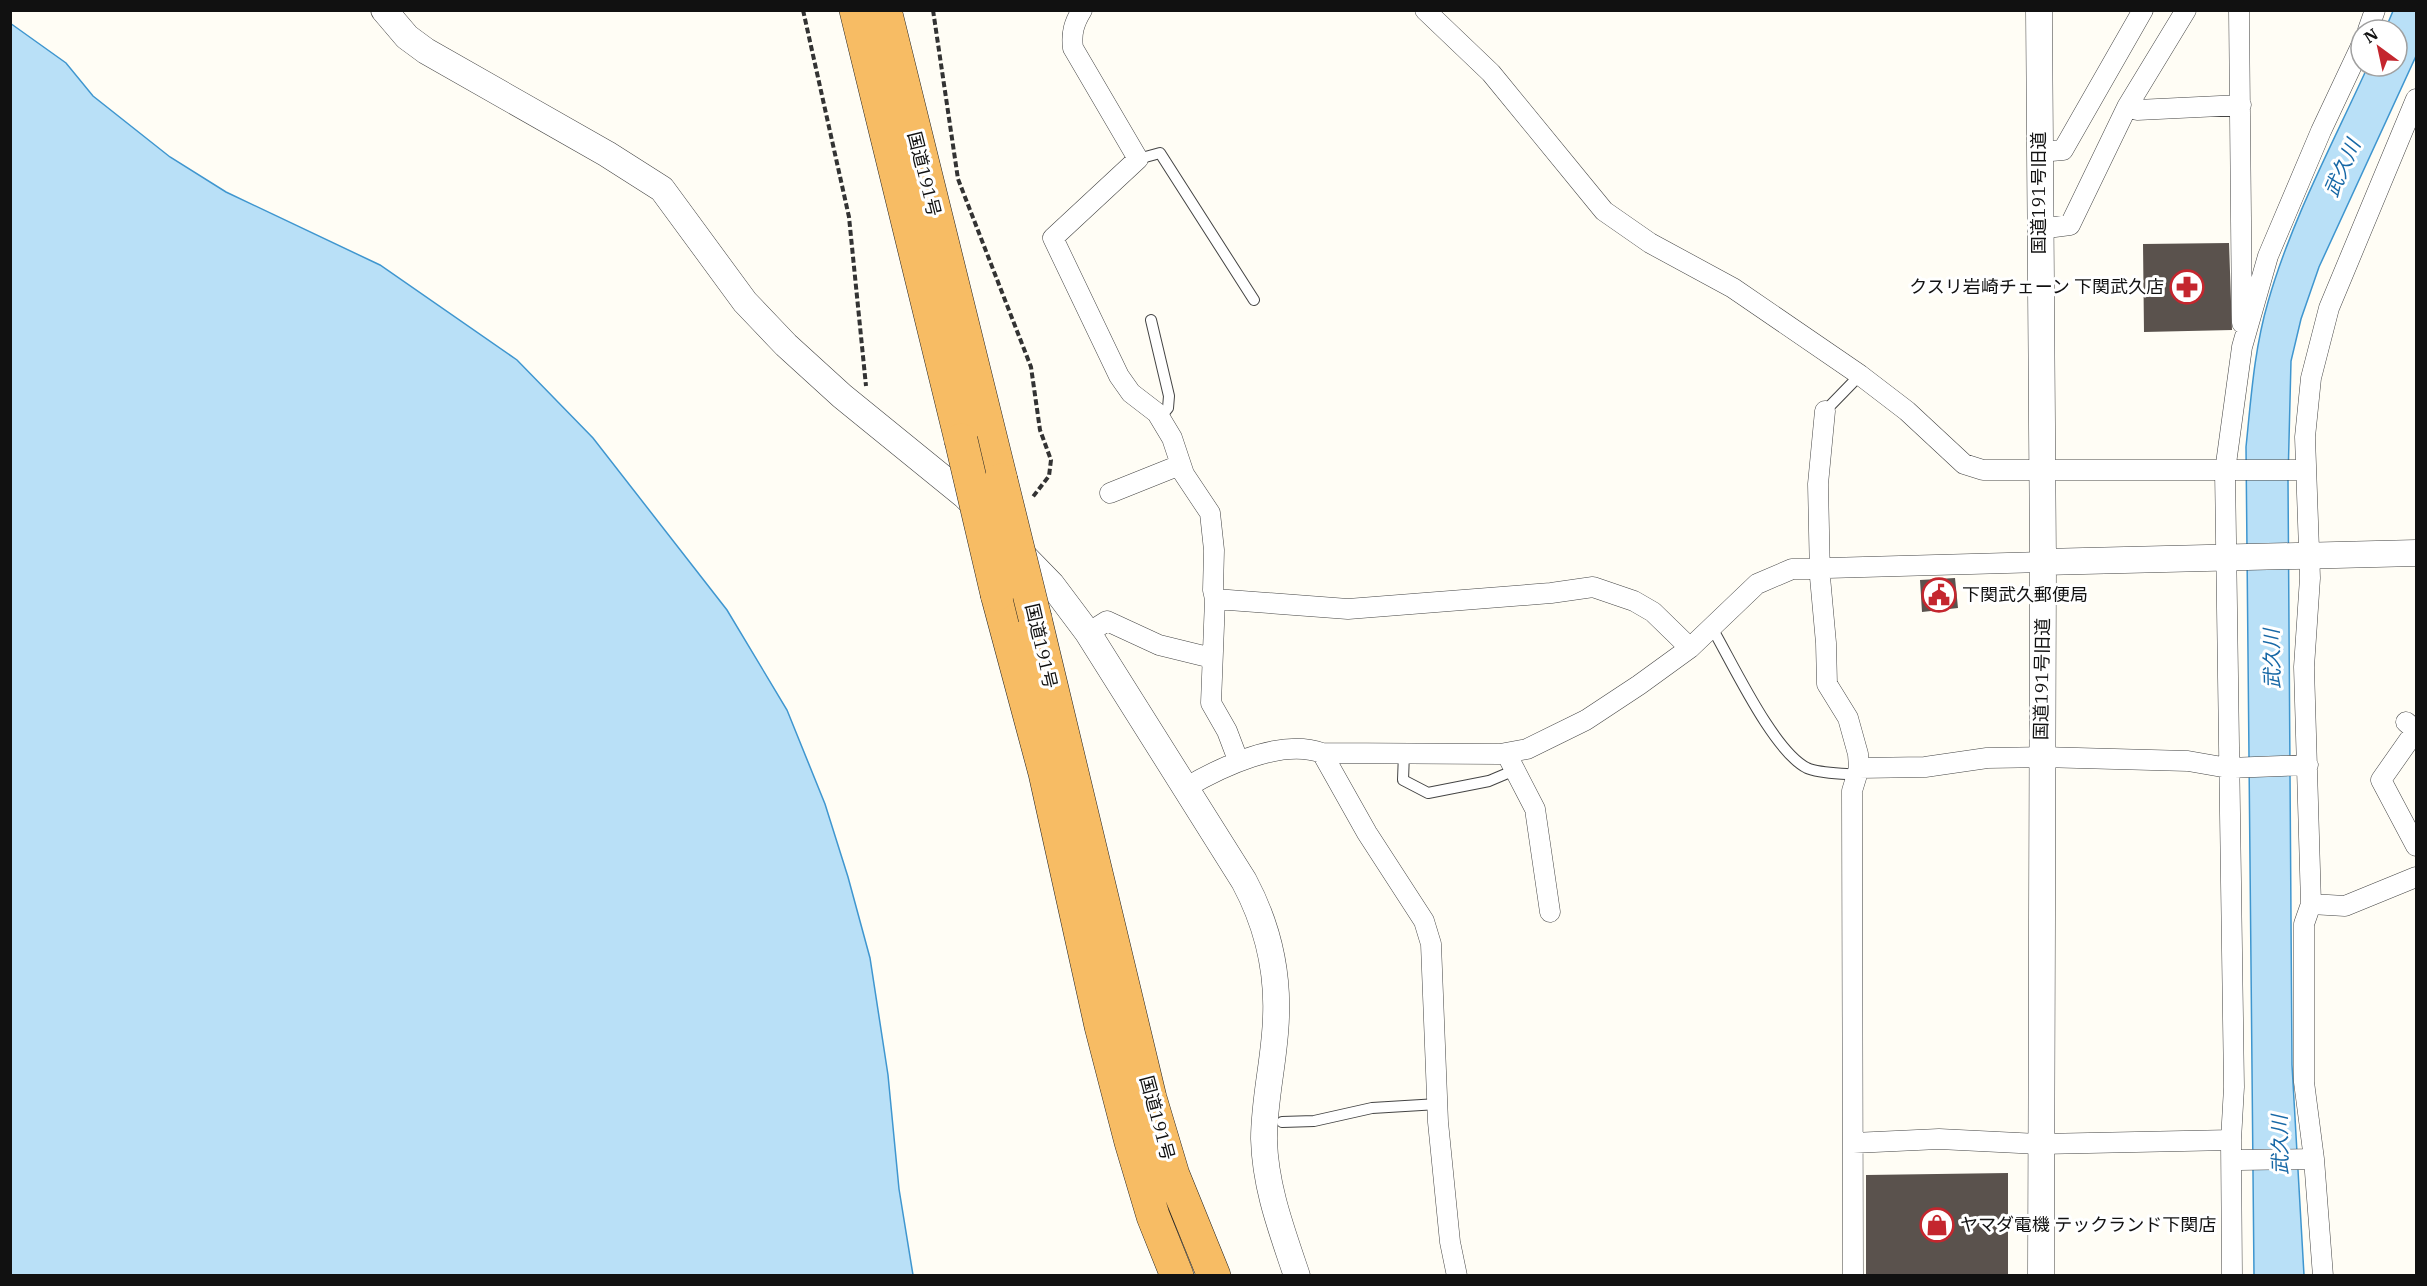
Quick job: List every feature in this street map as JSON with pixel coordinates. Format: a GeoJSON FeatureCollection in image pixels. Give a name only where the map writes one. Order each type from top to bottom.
{"type":"FeatureCollection","features":[{"type":"Feature","properties":{"kind":"highway"},"geometry":{"type":"LineString","coordinates":[[844,10],[885,129]]}},
{"type":"Feature","properties":{"kind":"highway","name":"国道191号"},"geometry":{"type":"LineString","coordinates":[[856,10],[997,594],[1045,773],[1099,1015],[1131,1142],[1153,1216],[1177,1275]]}},
{"type":"Feature","properties":{"kind":"highway","name":"国道191号"},"geometry":{"type":"LineString","coordinates":[[885,10],[1035,618],[1150,1098],[1173,1175],[1214,1275]]}},
{"type":"Feature","properties":{"kind":"street"},"geometry":{"type":"LineString","coordinates":[[384,10],[407,37],[426,51],[607,154],[662,189],[745,302],[842,396],[965,496],[1052,585],[1088,633],[1244,881],[1261,916],[1273,963],[1276,1018],[1266,1107],[1266,1165],[1275,1210],[1297,1275]]}},
{"type":"Feature","properties":{"kind":"street"},"geometry":{"type":"LineString","coordinates":[[1082,10],[1075,21],[1071,36],[1073,48],[1138,159],[1053,238],[1119,376],[1131,393],[1160,418],[1172,438],[1180,465],[1206,504],[1213,522],[1212,584],[1215,599],[1211,702],[1227,731],[1238,760]]}},
{"type":"Feature","properties":{"kind":"street"},"geometry":{"type":"LineString","coordinates":[[1425,10],[1491,73],[1604,211],[1642,238],[1733,288],[1860,375],[1907,411],[1964,465],[1983,470],[2302,471]]}},
{"type":"Feature","properties":{"kind":"street","name":"国道191号旧道"},"geometry":{"type":"LineString","coordinates":[[2039,10],[2040,469],[2043,562],[2041,1275]]}},
{"type":"Feature","properties":{"kind":"street"},"geometry":{"type":"LineString","coordinates":[[2039,153],[2063,150],[2143,10]]}},
{"type":"Feature","properties":{"kind":"street"},"geometry":{"type":"LineString","coordinates":[[2039,229],[2070,225],[2127,107],[2186,10]]}},
{"type":"Feature","properties":{"kind":"street"},"geometry":{"type":"LineString","coordinates":[[2232,1275],[2231,1140],[2234,1087],[2232,768],[2225,579],[2233,557],[2225,535],[2242,347],[2239,10]]}},
{"type":"Feature","properties":{"kind":"street"},"geometry":{"type":"LineString","coordinates":[[2242,347],[2268,256],[2349,72]]}},
{"type":"Feature","properties":{"kind":"street"},"geometry":{"type":"LineString","coordinates":[[2323,1275],[2304,1083],[2304,924],[2311,904],[2303,765],[2306,532],[2302,471],[2305,429],[2311,378],[2326,317],[2416,99]]}},
{"type":"Feature","properties":{"kind":"street"},"geometry":{"type":"LineString","coordinates":[[2127,107],[2137,111],[2241,105]]}},
{"type":"Feature","properties":{"kind":"street"},"geometry":{"type":"LineString","coordinates":[[1825,411],[1818,484],[1827,684],[1848,718],[1858,753],[1858,772],[1852,791],[1853,1275]]}},
{"type":"Feature","properties":{"kind":"street"},"geometry":{"type":"LineString","coordinates":[[1110,493],[1180,465]]}},
{"type":"Feature","properties":{"kind":"street"},"geometry":{"type":"LineString","coordinates":[[1185,788],[1238,760],[1283,751],[1313,749],[1322,753],[1404,753],[1511,761],[1527,749],[1586,720],[1690,648],[1757,584],[1792,569],[2416,553]]}},
{"type":"Feature","properties":{"kind":"street"},"geometry":{"type":"LineString","coordinates":[[1215,599],[1348,609],[1551,593],[1593,587],[1634,601],[1653,612],[1690,648]]}},
{"type":"Feature","properties":{"kind":"street"},"geometry":{"type":"LineString","coordinates":[[1088,633],[1107,621],[1160,645],[1212,658]]}},
{"type":"Feature","properties":{"kind":"street"},"geometry":{"type":"LineString","coordinates":[[2406,722],[2414,729],[2414,733],[2381,780],[2416,846]]}},
{"type":"Feature","properties":{"kind":"street"},"geometry":{"type":"LineString","coordinates":[[1322,753],[1366,833],[1424,921],[1431,944],[1438,1104],[1450,1242],[1457,1275]]}},
{"type":"Feature","properties":{"kind":"street"},"geometry":{"type":"LineString","coordinates":[[1858,772],[1925,767],[1987,758],[2041,757],[2188,761],[2232,768],[2303,765]]}},
{"type":"Feature","properties":{"kind":"street"},"geometry":{"type":"LineString","coordinates":[[1511,761],[1535,809],[1550,912]]}},
{"type":"Feature","properties":{"kind":"street"},"geometry":{"type":"LineString","coordinates":[[2311,904],[2345,906],[2416,877]]}},
{"type":"Feature","properties":{"kind":"street"},"geometry":{"type":"LineString","coordinates":[[1854,1143],[1939,1139],[2041,1144],[2231,1140]]}},
{"type":"Feature","properties":{"kind":"street"},"geometry":{"type":"LineString","coordinates":[[2240,1160],[2311,1159]]}},
{"type":"Feature","properties":{"kind":"lane"},"geometry":{"type":"LineString","coordinates":[[1138,159],[1160,153],[1254,300]]}},
{"type":"Feature","properties":{"kind":"lane"},"geometry":{"type":"LineString","coordinates":[[1151,320],[1169,396],[1168,408],[1160,418]]}},
{"type":"Feature","properties":{"kind":"lane"},"geometry":{"type":"LineString","coordinates":[[1825,411],[1860,375]]}},
{"type":"Feature","properties":{"kind":"lane"},"geometry":{"type":"LineString","coordinates":[[1712,628],[1770,729],[1796,762],[1810,769],[1858,772]]}},
{"type":"Feature","properties":{"kind":"lane"},"geometry":{"type":"LineString","coordinates":[[1404,753],[1403,780],[1428,793],[1489,781],[1511,761]]}},
{"type":"Feature","properties":{"kind":"lane"},"geometry":{"type":"LineString","coordinates":[[1282,1122],[1314,1121],[1372,1108],[1438,1104]]}},
{"type":"Feature","properties":{"kind":"path"},"geometry":{"type":"LineString","coordinates":[[803,10],[849,217],[866,390]]}},
{"type":"Feature","properties":{"kind":"path"},"geometry":{"type":"LineString","coordinates":[[933,10],[958,179],[1031,367],[1040,430],[1051,460],[1049,476],[1027,503]]}},
{"type":"Feature","properties":{"kind":"water"},"geometry":{"type":"Polygon","coordinates":[[[2393,11],[2416,11],[2416,56],[2409,71],[2409,18],[2390,18],[2393,11]]]}},
{"type":"Feature","properties":{"kind":"water"},"geometry":{"type":"Polygon","coordinates":[[[10,23],[66,63],[93,96],[170,157],[226,192],[380,265],[517,360],[593,438],[727,610],[787,710],[825,804],[848,877],[870,958],[888,1075],[899,1189],[913,1275],[11,1275],[10,23]]]}},
{"type":"Feature","properties":{"kind":"water","name":"武久川"},"geometry":{"type":"Polygon","coordinates":[[[2362,78],[2406,78],[2319,267],[2301,319],[2291,361],[2288,480],[2292,1065],[2304,1275],[2254,1276],[2246,447],[2256,356],[2268,302],[2288,242],[2362,78]]]}},
{"type":"Feature","properties":{"kind":"building","name":"クスリ岩崎チェーン 下関武久店"},"geometry":{"type":"Polygon","coordinates":[[[2229,243],[2232,330],[2144,332],[2143,244],[2229,243]]]}},
{"type":"Feature","properties":{"kind":"building"},"geometry":{"type":"Polygon","coordinates":[[[1955,578],[1958,608],[1922,612],[1920,580],[1955,578]]]}},
{"type":"Feature","properties":{"kind":"building","name":"ヤマダ電機 テックランド下関店"},"geometry":{"type":"Polygon","coordinates":[[[2008,1173],[2008,1275],[1866,1275],[1866,1175],[2008,1173]]]}},
{"type":"Feature","properties":{"kind":"place","name":"クスリ岩崎チェーン 下関武久店"},"geometry":{"type":"Point","coordinates":[2187,287]}},
{"type":"Feature","properties":{"kind":"place","name":"下関武久郵便局"},"geometry":{"type":"Point","coordinates":[1939,595]}},
{"type":"Feature","properties":{"kind":"place","name":"ヤマダ電機 テックランド下関店"},"geometry":{"type":"Point","coordinates":[1937,1225]}}]}
